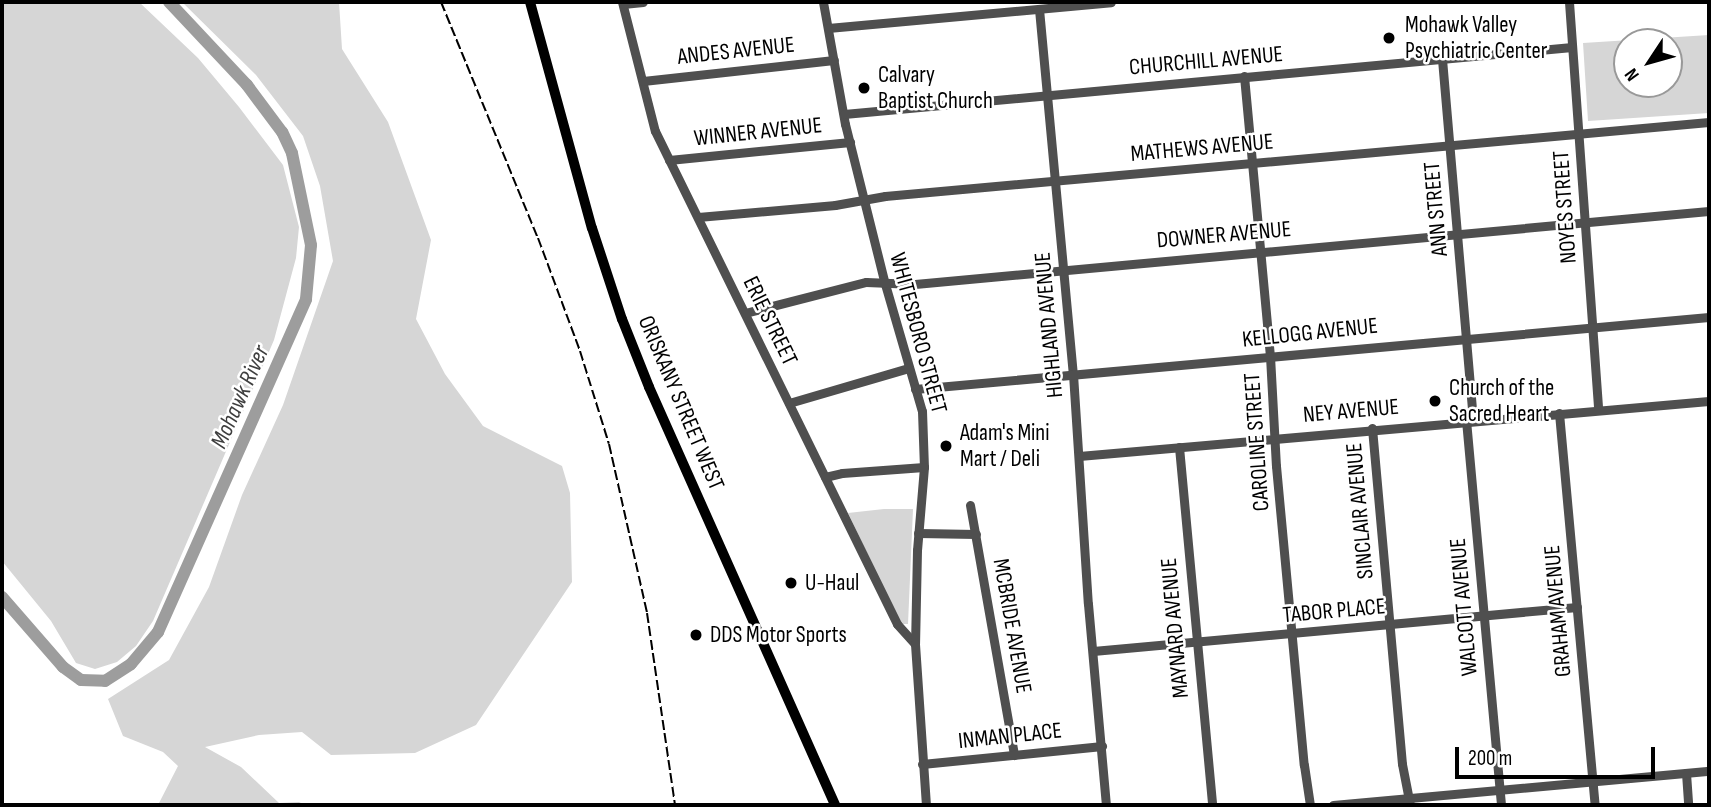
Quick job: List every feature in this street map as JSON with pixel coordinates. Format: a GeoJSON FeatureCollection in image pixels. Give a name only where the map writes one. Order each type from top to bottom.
{"type":"FeatureCollection","features":[{"type":"Feature","properties":{"kind":"main road","name":"ORISKANY STREET WEST"},"geometry":{"type":"LineString","coordinates":[[530,2],[592,228],[622,318],[649,387],[835,805]]}},
{"type":"Feature","properties":{"kind":"street"},"geometry":{"type":"LineString","coordinates":[[623,3],[643,2]]}},
{"type":"Feature","properties":{"kind":"street","name":"WHITESBORO STREET"},"geometry":{"type":"LineString","coordinates":[[823,2],[850,142],[923,424],[924,467],[918,533],[915,644],[926,805]]}},
{"type":"Feature","properties":{"kind":"street"},"geometry":{"type":"LineString","coordinates":[[828,28],[1111,2]]}},
{"type":"Feature","properties":{"kind":"street","name":"NOYES STREET"},"geometry":{"type":"LineString","coordinates":[[1569,2],[1598,410]]}},
{"type":"Feature","properties":{"kind":"street","name":"ERIE STREET"},"geometry":{"type":"LineString","coordinates":[[623,3],[655,131],[897,624],[915,644]]}},
{"type":"Feature","properties":{"kind":"street","name":"HIGHLAND AVENUE"},"geometry":{"type":"LineString","coordinates":[[1039,9],[1073,374],[1106,805]]}},
{"type":"Feature","properties":{"kind":"street","name":"CHURCHILL AVENUE"},"geometry":{"type":"LineString","coordinates":[[844,114],[1572,47]]}},
{"type":"Feature","properties":{"kind":"street","name":"ANN STREET"},"geometry":{"type":"LineString","coordinates":[[1442,59],[1469,356]]}},
{"type":"Feature","properties":{"kind":"street","name":"ANDES AVENUE"},"geometry":{"type":"LineString","coordinates":[[643,81],[834,60]]}},
{"type":"Feature","properties":{"kind":"street","name":"CAROLINE STREET"},"geometry":{"type":"LineString","coordinates":[[1244,76],[1292,634],[1310,805]]}},
{"type":"Feature","properties":{"kind":"street","name":"MATHEWS AVENUE"},"geometry":{"type":"LineString","coordinates":[[698,218],[1055,180],[1709,122]]}},
{"type":"Feature","properties":{"kind":"street","name":"WINNER AVENUE"},"geometry":{"type":"LineString","coordinates":[[669,160],[850,142]]}},
{"type":"Feature","properties":{"kind":"street","name":"DOWNER AVENUE"},"geometry":{"type":"LineString","coordinates":[[745,313],[866,282],[885,284],[1063,270],[1709,211]]}},
{"type":"Feature","properties":{"kind":"street","name":"KELLOGG AVENUE"},"geometry":{"type":"LineString","coordinates":[[915,389],[1709,317]]}},
{"type":"Feature","properties":{"kind":"street","name":"WALCOTT AVENUE"},"geometry":{"type":"LineString","coordinates":[[1469,356],[1470,420],[1501,805]]}},
{"type":"Feature","properties":{"kind":"street"},"geometry":{"type":"LineString","coordinates":[[789,403],[909,368]]}},
{"type":"Feature","properties":{"kind":"street","name":"NEY AVENUE"},"geometry":{"type":"LineString","coordinates":[[1079,456],[1372,428],[1709,401]]}},
{"type":"Feature","properties":{"kind":"street","name":"GRAHAM AVENUE"},"geometry":{"type":"LineString","coordinates":[[1559,413],[1595,805]]}},
{"type":"Feature","properties":{"kind":"street","name":"SINCLAIR AVENUE"},"geometry":{"type":"LineString","coordinates":[[1372,428],[1402,764],[1409,802]]}},
{"type":"Feature","properties":{"kind":"street","name":"MAYNARD AVENUE"},"geometry":{"type":"LineString","coordinates":[[1180,447],[1212,805]]}},
{"type":"Feature","properties":{"kind":"street"},"geometry":{"type":"LineString","coordinates":[[825,477],[842,473],[924,467]]}},
{"type":"Feature","properties":{"kind":"street","name":"MCBRIDE AVENUE"},"geometry":{"type":"LineString","coordinates":[[970,505],[1014,755]]}},
{"type":"Feature","properties":{"kind":"street"},"geometry":{"type":"LineString","coordinates":[[918,533],[976,534]]}},
{"type":"Feature","properties":{"kind":"street","name":"TABOR PLACE"},"geometry":{"type":"LineString","coordinates":[[1093,651],[1577,607]]}},
{"type":"Feature","properties":{"kind":"street","name":"INMAN PLACE"},"geometry":{"type":"LineString","coordinates":[[922,764],[1102,746]]}},
{"type":"Feature","properties":{"kind":"street"},"geometry":{"type":"LineString","coordinates":[[1333,805],[1409,802],[1499,790],[1709,771]]}},
{"type":"Feature","properties":{"kind":"street"},"geometry":{"type":"LineString","coordinates":[[1686,773],[1688,805]]}},
{"type":"Feature","properties":{"kind":"shaded area"},"geometry":{"type":"Polygon","coordinates":[[[2,2],[139,2],[198,58],[283,165],[299,227],[296,258],[274,340],[153,621],[136,646],[117,662],[95,669],[76,663],[51,621],[2,561],[2,2]]]}},
{"type":"Feature","properties":{"kind":"shaded area"},"geometry":{"type":"Polygon","coordinates":[[[182,2],[339,2],[342,49],[388,122],[431,240],[416,319],[445,374],[483,426],[562,466],[570,493],[572,582],[476,725],[415,753],[331,755],[302,732],[259,735],[205,747],[241,767],[279,803],[299,802],[305,805],[158,805],[178,766],[163,752],[123,736],[108,699],[169,660],[209,587],[242,495],[283,405],[333,261],[320,186],[303,136],[256,75],[182,2]]]}},
{"type":"Feature","properties":{"kind":"shaded area"},"geometry":{"type":"Polygon","coordinates":[[[1709,35],[1709,113],[1588,121],[1583,43],[1613,41],[1613,98],[1683,98],[1683,37],[1709,35]]]}},
{"type":"Feature","properties":{"kind":"shaded area"},"geometry":{"type":"Polygon","coordinates":[[[913,509],[908,624],[901,624],[848,513],[913,509]]]}},
{"type":"Feature","properties":{"kind":"waterway","name":"Mohawk River"},"geometry":{"type":"LineString","coordinates":[[2,597],[63,667],[81,680],[105,681],[131,664],[158,632],[306,299],[311,245],[292,153],[282,132],[247,85],[169,2]]}},
{"type":"Feature","properties":{"kind":"railway"},"geometry":{"type":"LineString","coordinates":[[441,2],[538,238],[580,351],[609,444],[647,613],[675,805]]}},
{"type":"Feature","properties":{"kind":"place","name":"Mohawk Valley Psychiatric Center"},"geometry":{"type":"Point","coordinates":[1389,38]}},
{"type":"Feature","properties":{"kind":"place","name":"Calvary Baptist Church"},"geometry":{"type":"Point","coordinates":[864,88]}},
{"type":"Feature","properties":{"kind":"place","name":"Church of the Sacred Heart"},"geometry":{"type":"Point","coordinates":[1435,401]}},
{"type":"Feature","properties":{"kind":"place","name":"Adam's Mini Mart / Deli"},"geometry":{"type":"Point","coordinates":[946,446]}},
{"type":"Feature","properties":{"kind":"place","name":"U-Haul"},"geometry":{"type":"Point","coordinates":[791,583]}},
{"type":"Feature","properties":{"kind":"place","name":"DDS Motor Sports"},"geometry":{"type":"Point","coordinates":[696,635]}}]}
